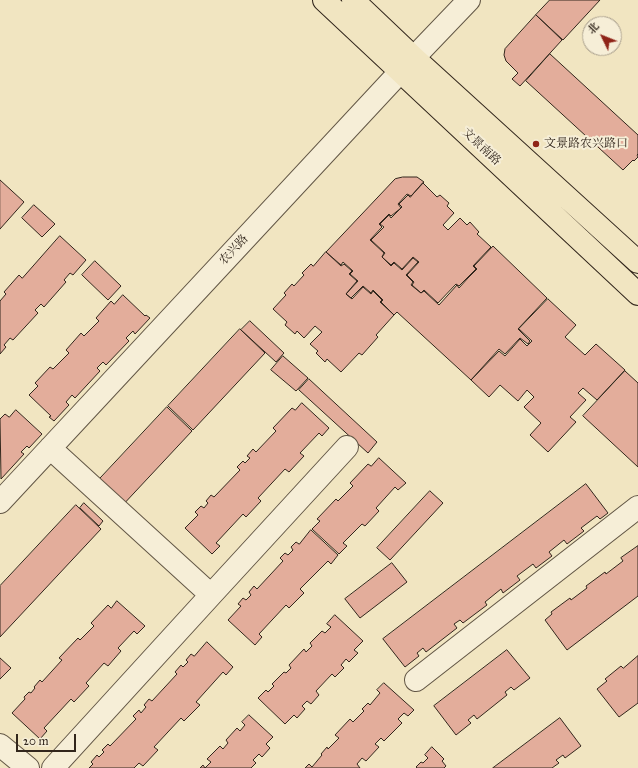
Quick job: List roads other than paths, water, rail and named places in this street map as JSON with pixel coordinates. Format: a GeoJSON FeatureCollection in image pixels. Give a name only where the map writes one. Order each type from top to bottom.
{"type":"FeatureCollection","features":[{"type":"Feature","properties":{"kind":"main road","name":"文景南路"},"geometry":{"type":"LineString","coordinates":[[324,0],[407,65],[638,262]]}},
{"type":"Feature","properties":{"kind":"main road","name":"文景南路"},"geometry":{"type":"LineString","coordinates":[[353,0],[407,65],[638,294]]}},
{"type":"Feature","properties":{"kind":"street","name":"农兴路"},"geometry":{"type":"LineString","coordinates":[[0,502],[469,0]]}},
{"type":"Feature","properties":{"kind":"street"},"geometry":{"type":"LineString","coordinates":[[53,768],[347,447]]}},
{"type":"Feature","properties":{"kind":"street"},"geometry":{"type":"LineString","coordinates":[[50,448],[211,595]]}},
{"type":"Feature","properties":{"kind":"street"},"geometry":{"type":"LineString","coordinates":[[416,680],[638,507]]}},
{"type":"Feature","properties":{"kind":"street"},"geometry":{"type":"LineString","coordinates":[[0,745],[28,768]]}},
{"type":"Feature","properties":{"kind":"place","name":"文景路农兴路口"},"geometry":{"type":"Point","coordinates":[536,144]}}]}
